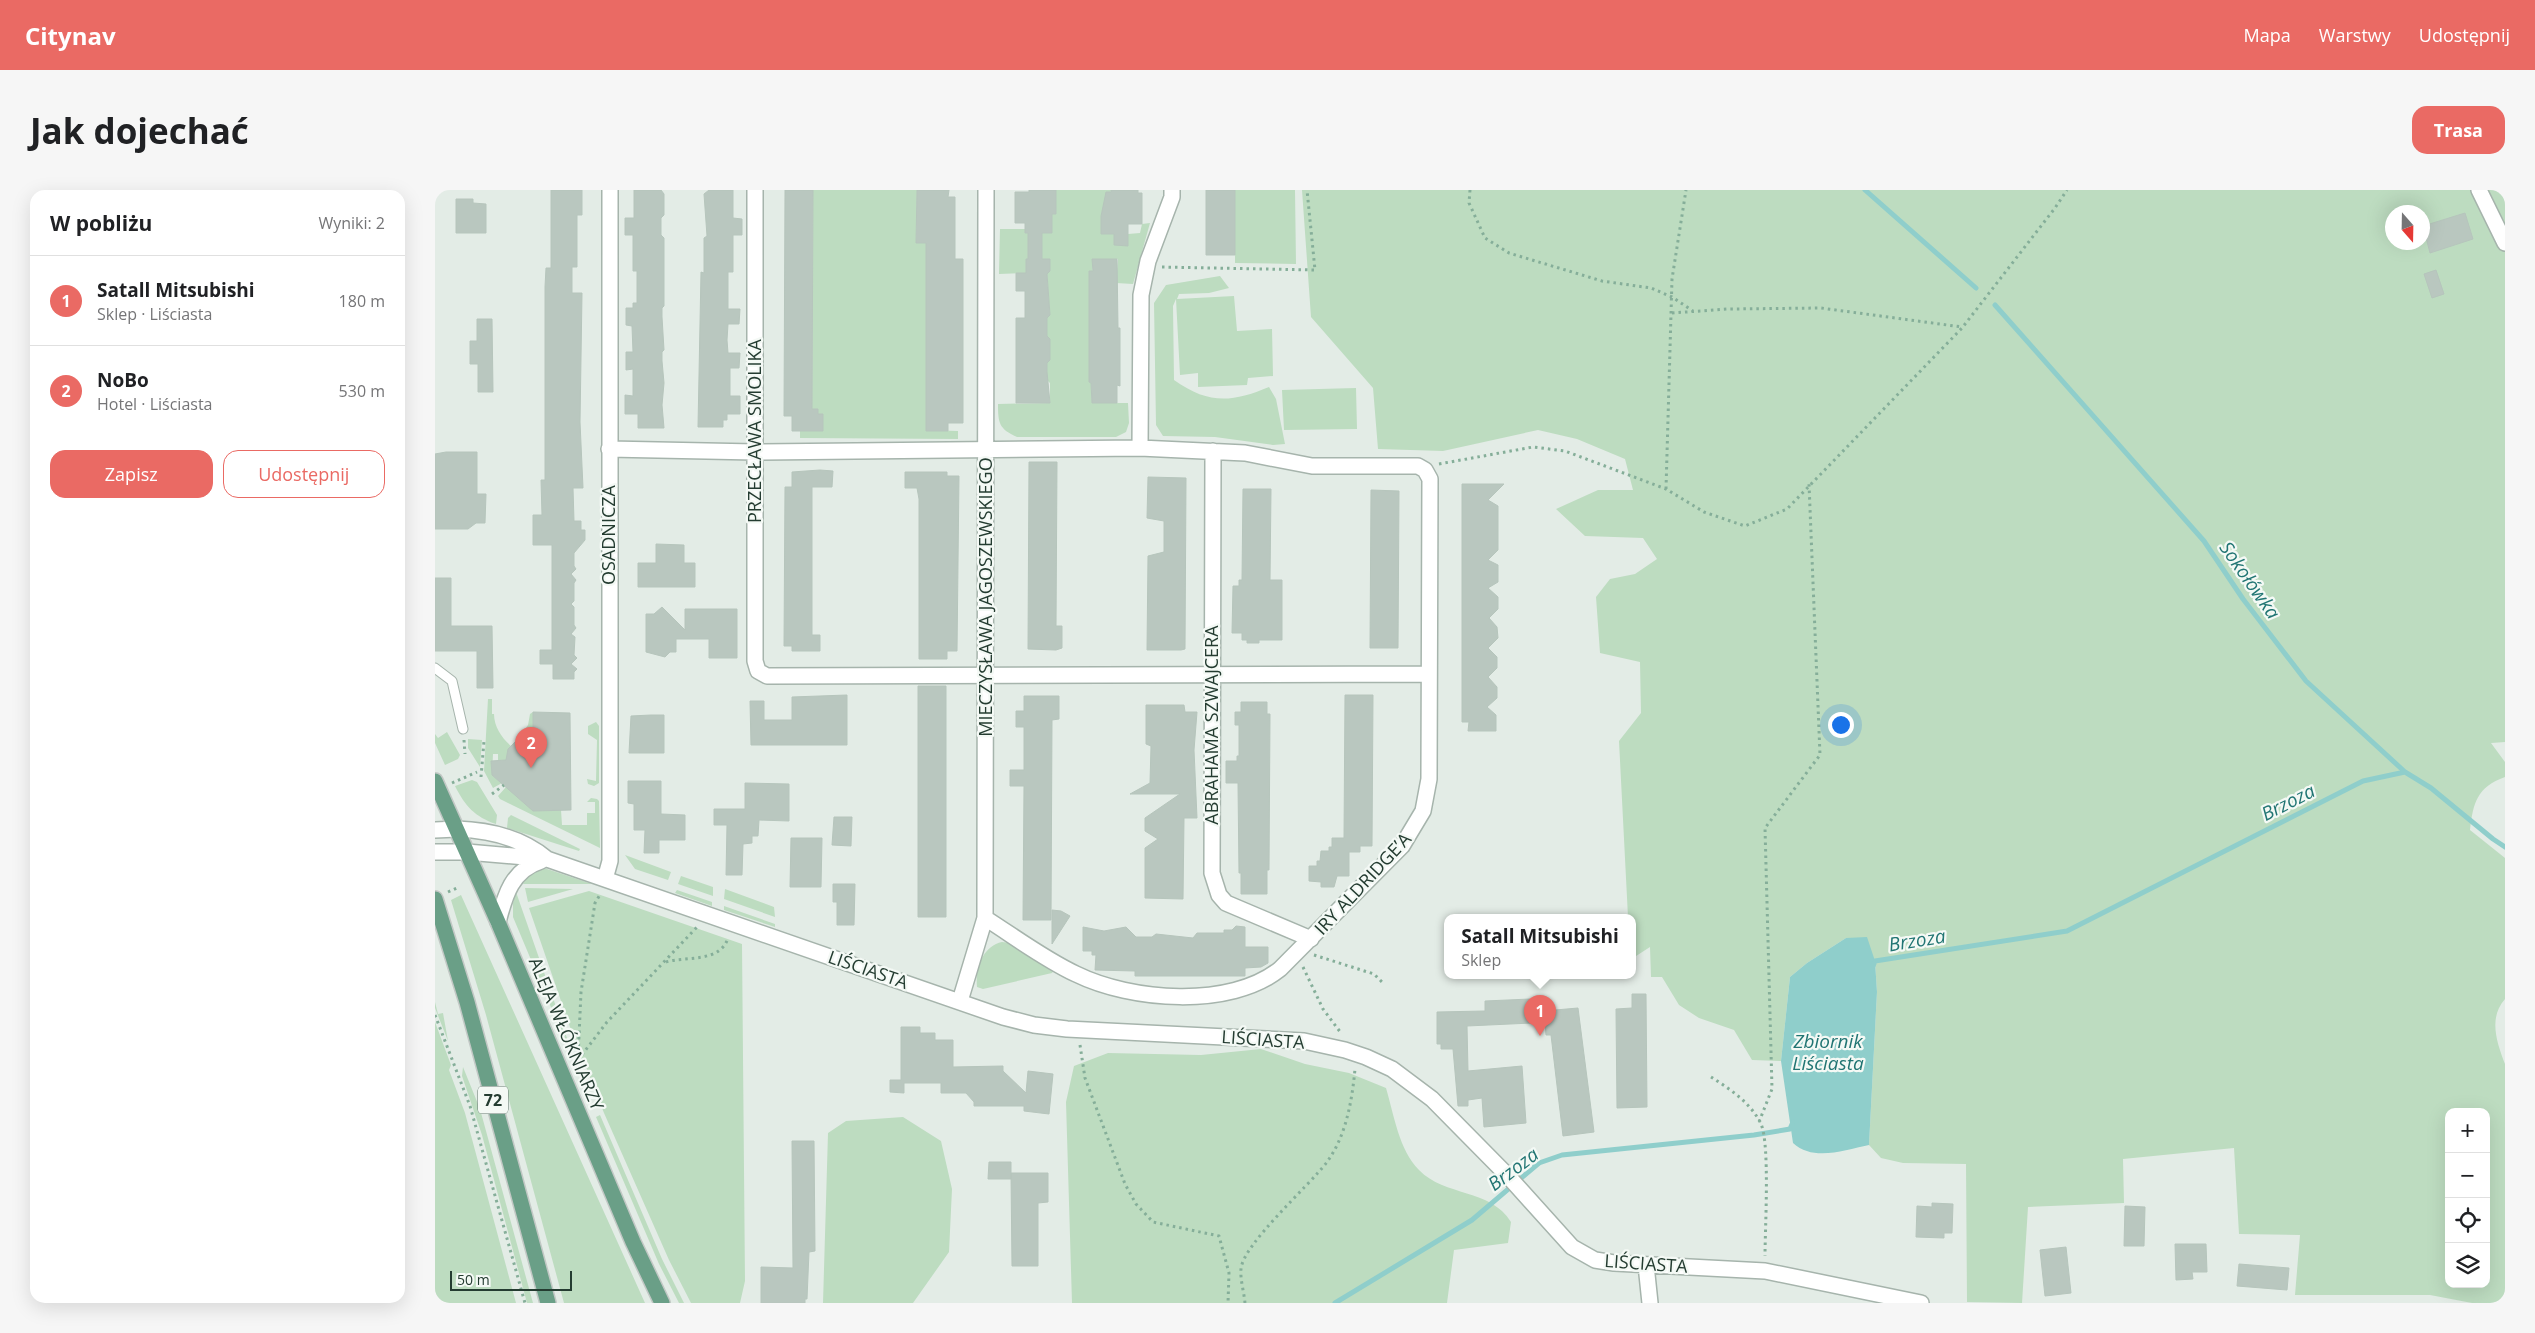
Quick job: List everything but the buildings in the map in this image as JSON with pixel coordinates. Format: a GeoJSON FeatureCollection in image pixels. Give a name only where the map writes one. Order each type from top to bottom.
{"type":"FeatureCollection","features":[{"type":"Feature","properties":{"kind":"main road","name":"ALEJA WŁÓKNIARZY"},"geometry":{"type":"LineString","coordinates":[[435,781],[498,922],[633,1242],[662,1303]]}},
{"type":"Feature","properties":{"kind":"main road","name":"72"},"geometry":{"type":"LineString","coordinates":[[441,895],[467,1002],[548,1303]]}},
{"type":"Feature","properties":{"kind":"street","name":"OSADNICZA"},"geometry":{"type":"LineString","coordinates":[[604,885],[610,861],[610,190]]}},
{"type":"Feature","properties":{"kind":"street","name":"PRZECŁAWA SMOLIKA"},"geometry":{"type":"LineString","coordinates":[[755,190],[755,662],[758,671],[767,676],[985,675]]}},
{"type":"Feature","properties":{"kind":"street","name":"MIECZYSŁAWA JAGOSZEWSKIEGO"},"geometry":{"type":"LineString","coordinates":[[961,1001],[985,918],[987,190]]}},
{"type":"Feature","properties":{"kind":"street"},"geometry":{"type":"LineString","coordinates":[[1139,448],[1141,295],[1147,261],[1172,198],[1172,190]]}},
{"type":"Feature","properties":{"kind":"street"},"geometry":{"type":"LineString","coordinates":[[2479,190],[2505,243]]}},
{"type":"Feature","properties":{"kind":"street"},"geometry":{"type":"LineString","coordinates":[[609,449],[755,452],[987,448],[1139,448],[1245,453],[1312,466],[1417,466],[1425,470]]}},
{"type":"Feature","properties":{"kind":"street","name":"ABRAHAMA SZWAJCERA"},"geometry":{"type":"LineString","coordinates":[[1213,451],[1212,873],[1215,886],[1226,903],[1310,946]]}},
{"type":"Feature","properties":{"kind":"street","name":"IRY ALDRIDGE’A"},"geometry":{"type":"LineString","coordinates":[[985,918],[1074,973],[1113,987],[1154,994],[1189,995],[1244,989],[1273,974],[1310,946],[1392,858],[1419,822],[1426,802],[1429,779],[1430,479],[1425,470]]}},
{"type":"Feature","properties":{"kind":"street"},"geometry":{"type":"LineString","coordinates":[[985,675],[1429,674]]}},
{"type":"Feature","properties":{"kind":"street","name":"LIŚCIASTA"},"geometry":{"type":"LineString","coordinates":[[435,830],[457,829],[500,835],[528,845],[547,859],[604,885],[961,1001],[1003,1017],[1027,1023],[1077,1030],[1303,1041],[1356,1054],[1392,1068],[1407,1078],[1432,1100],[1508,1176],[1572,1247],[1579,1252],[1604,1262],[1765,1271],[1921,1303]]}},
{"type":"Feature","properties":{"kind":"street","name":"LIŚCIASTA"},"geometry":{"type":"LineString","coordinates":[[435,852],[467,852],[547,859]]}},
{"type":"Feature","properties":{"kind":"street"},"geometry":{"type":"LineString","coordinates":[[498,922],[509,888],[518,874],[532,864],[547,859]]}},
{"type":"Feature","properties":{"kind":"street"},"geometry":{"type":"LineString","coordinates":[[1646,1265],[1650,1303]]}},
{"type":"Feature","properties":{"kind":"lane"},"geometry":{"type":"LineString","coordinates":[[435,668],[452,681],[463,729]]}},
{"type":"Feature","properties":{"kind":"path"},"geometry":{"type":"LineString","coordinates":[[1156,267],[1315,270],[1307,190]]}},
{"type":"Feature","properties":{"kind":"path"},"geometry":{"type":"LineString","coordinates":[[1470,190],[1469,203],[1485,238],[1509,253],[1602,281],[1651,288],[1672,297],[1693,311]]}},
{"type":"Feature","properties":{"kind":"path"},"geometry":{"type":"LineString","coordinates":[[1666,489],[1672,279],[1686,190]]}},
{"type":"Feature","properties":{"kind":"path"},"geometry":{"type":"LineString","coordinates":[[1425,470],[1458,460],[1533,447],[1565,451],[1666,489],[1704,512],[1745,526],[1787,508],[1962,328],[2067,190]]}},
{"type":"Feature","properties":{"kind":"path"},"geometry":{"type":"LineString","coordinates":[[1672,313],[1821,308],[1962,328]]}},
{"type":"Feature","properties":{"kind":"path"},"geometry":{"type":"LineString","coordinates":[[1760,1123],[1772,1089],[1765,828],[1820,755],[1809,484]]}},
{"type":"Feature","properties":{"kind":"path"},"geometry":{"type":"LineString","coordinates":[[481,777],[484,741]]}},
{"type":"Feature","properties":{"kind":"path"},"geometry":{"type":"LineString","coordinates":[[452,784],[477,772]]}},
{"type":"Feature","properties":{"kind":"path"},"geometry":{"type":"LineString","coordinates":[[492,794],[504,785]]}},
{"type":"Feature","properties":{"kind":"path"},"geometry":{"type":"LineString","coordinates":[[604,885],[595,903],[584,972],[578,1060],[607,1022],[699,924]]}},
{"type":"Feature","properties":{"kind":"path"},"geometry":{"type":"LineString","coordinates":[[441,895],[459,888]]}},
{"type":"Feature","properties":{"kind":"path"},"geometry":{"type":"LineString","coordinates":[[665,962],[680,957],[709,956],[719,950],[727,941],[729,935]]}},
{"type":"Feature","properties":{"kind":"path"},"geometry":{"type":"LineString","coordinates":[[1310,946],[1374,974],[1384,984]]}},
{"type":"Feature","properties":{"kind":"path"},"geometry":{"type":"LineString","coordinates":[[1245,1303],[1241,1268],[1247,1255],[1266,1229],[1327,1161],[1345,1126],[1354,1084],[1356,1054],[1350,1043],[1331,1023],[1300,962]]}},
{"type":"Feature","properties":{"kind":"path"},"geometry":{"type":"LineString","coordinates":[[435,1015],[470,1106],[525,1303]]}},
{"type":"Feature","properties":{"kind":"path"},"geometry":{"type":"LineString","coordinates":[[1077,1030],[1085,1078],[1125,1184],[1136,1204],[1153,1222],[1219,1236],[1229,1273],[1229,1303]]}},
{"type":"Feature","properties":{"kind":"path"},"geometry":{"type":"LineString","coordinates":[[1711,1077],[1730,1088],[1745,1102],[1760,1123],[1765,1147],[1765,1271]]}},
{"type":"Feature","properties":{"kind":"green space"},"geometry":{"type":"Polygon","coordinates":[[[813,190],[917,190],[916,243],[926,243],[926,430],[958,431],[958,439],[800,438],[800,431],[823,430],[823,414],[818,414],[812,409],[813,190]]]}},
{"type":"Feature","properties":{"kind":"green space"},"geometry":{"type":"Polygon","coordinates":[[[1056,190],[1111,190],[1106,211],[1101,212],[1104,219],[1101,222],[1101,233],[1114,233],[1114,245],[1128,245],[1128,234],[1140,233],[1142,224],[1150,223],[1133,284],[1116,283],[1118,259],[1093,259],[1089,382],[1091,383],[1092,403],[1128,403],[1129,423],[1126,432],[1116,437],[1017,437],[1006,431],[999,421],[998,404],[1050,403],[1050,383],[1047,380],[1047,318],[1050,315],[1047,274],[1050,271],[1050,260],[1026,259],[1026,273],[999,274],[1000,229],[1025,229],[1025,233],[1028,233],[1028,246],[1042,246],[1042,233],[1052,233],[1049,213],[1056,213],[1056,204],[1053,200],[1056,190]]]}},
{"type":"Feature","properties":{"kind":"green space"},"geometry":{"type":"Polygon","coordinates":[[[1235,190],[1295,190],[1296,264],[1235,263],[1235,190]]]}},
{"type":"Feature","properties":{"kind":"green space"},"geometry":{"type":"Polygon","coordinates":[[[1302,190],[2505,190],[2505,742],[2491,743],[2505,762],[2505,777],[2488,786],[2478,797],[2470,830],[2505,858],[2505,999],[2500,1006],[2495,1022],[2499,1048],[2505,1064],[2505,1303],[2472,1303],[2430,1295],[2295,1295],[2300,1235],[2239,1234],[2234,1148],[2123,1159],[2124,1203],[2028,1207],[2022,1303],[1967,1302],[1966,1164],[1903,1163],[1881,1158],[1869,1145],[1877,992],[1875,961],[1846,938],[1807,963],[1790,977],[1781,1061],[1752,1060],[1734,1030],[1699,1018],[1679,1005],[1662,977],[1651,977],[1650,947],[1636,956],[1636,914],[1628,914],[1619,741],[1641,713],[1640,662],[1600,653],[1596,597],[1610,579],[1635,574],[1657,559],[1643,538],[1585,536],[1556,509],[1598,490],[1633,490],[1625,459],[1577,439],[1538,430],[1443,451],[1378,449],[1373,388],[1311,317],[1302,190]]]}},
{"type":"Feature","properties":{"kind":"green space"},"geometry":{"type":"Polygon","coordinates":[[[1220,276],[1229,288],[1209,293],[1179,294],[1177,299],[1234,296],[1237,331],[1272,329],[1273,376],[1248,378],[1247,385],[1198,387],[1198,373],[1180,375],[1176,299],[1173,306],[1174,380],[1198,393],[1220,398],[1243,396],[1269,387],[1276,399],[1285,444],[1273,445],[1215,437],[1163,436],[1156,425],[1154,303],[1166,285],[1220,276]]]}},
{"type":"Feature","properties":{"kind":"green space"},"geometry":{"type":"Polygon","coordinates":[[[1356,388],[1357,429],[1284,430],[1282,390],[1356,388]]]}},
{"type":"Feature","properties":{"kind":"green space"},"geometry":{"type":"Polygon","coordinates":[[[488,699],[492,699],[492,714],[494,714],[497,728],[511,746],[508,761],[498,760],[498,754],[493,754],[492,775],[502,783],[493,788],[484,771],[488,699]]]}},
{"type":"Feature","properties":{"kind":"green space"},"geometry":{"type":"Polygon","coordinates":[[[533,712],[533,735],[519,738],[528,725],[530,714],[533,712]]]}},
{"type":"Feature","properties":{"kind":"green space"},"geometry":{"type":"Polygon","coordinates":[[[596,722],[599,726],[599,783],[594,786],[588,784],[587,779],[596,781],[597,740],[588,734],[588,726],[596,722]]]}},
{"type":"Feature","properties":{"kind":"green space"},"geometry":{"type":"Polygon","coordinates":[[[447,732],[460,755],[458,759],[445,765],[435,743],[435,734],[438,738],[447,732]]]}},
{"type":"Feature","properties":{"kind":"green space"},"geometry":{"type":"Polygon","coordinates":[[[468,739],[482,740],[480,767],[468,748],[468,739]]]}},
{"type":"Feature","properties":{"kind":"green space"},"geometry":{"type":"Polygon","coordinates":[[[472,780],[477,782],[497,815],[496,824],[482,818],[471,810],[455,786],[472,780]]]}},
{"type":"Feature","properties":{"kind":"green space"},"geometry":{"type":"Polygon","coordinates":[[[506,787],[561,810],[562,825],[587,825],[587,813],[595,813],[595,802],[587,802],[591,798],[597,799],[599,801],[600,848],[500,799],[498,796],[506,787]]]}},
{"type":"Feature","properties":{"kind":"green space"},"geometry":{"type":"Polygon","coordinates":[[[511,815],[580,849],[579,851],[507,828],[508,818],[511,815]]]}},
{"type":"Feature","properties":{"kind":"green space"},"geometry":{"type":"Polygon","coordinates":[[[625,855],[671,872],[668,880],[635,869],[625,855]]]}},
{"type":"Feature","properties":{"kind":"green space"},"geometry":{"type":"Polygon","coordinates":[[[541,868],[592,884],[523,884],[527,875],[541,868]]]}},
{"type":"Feature","properties":{"kind":"green space"},"geometry":{"type":"Polygon","coordinates":[[[681,876],[713,887],[713,896],[678,884],[681,876]]]}},
{"type":"Feature","properties":{"kind":"green space"},"geometry":{"type":"Polygon","coordinates":[[[525,888],[573,889],[528,902],[525,888]]]}},
{"type":"Feature","properties":{"kind":"green space"},"geometry":{"type":"Polygon","coordinates":[[[725,889],[774,907],[775,917],[724,899],[725,889]]]}},
{"type":"Feature","properties":{"kind":"green space"},"geometry":{"type":"Polygon","coordinates":[[[677,890],[712,902],[712,906],[675,893],[677,890]]]}},
{"type":"Feature","properties":{"kind":"green space"},"geometry":{"type":"Polygon","coordinates":[[[589,891],[742,944],[745,1281],[740,1303],[691,1303],[669,1260],[581,1059],[529,908],[589,891]]]}},
{"type":"Feature","properties":{"kind":"green space"},"geometry":{"type":"Polygon","coordinates":[[[516,892],[574,1062],[513,917],[513,903],[516,892]]]}},
{"type":"Feature","properties":{"kind":"green space"},"geometry":{"type":"Polygon","coordinates":[[[461,895],[645,1303],[564,1303],[486,1015],[451,900],[461,895]]]}},
{"type":"Feature","properties":{"kind":"green space"},"geometry":{"type":"Polygon","coordinates":[[[724,906],[775,924],[775,927],[724,910],[724,906]]]}},
{"type":"Feature","properties":{"kind":"green space"},"geometry":{"type":"Polygon","coordinates":[[[1002,942],[1010,943],[1054,970],[1052,973],[983,989],[977,987],[977,973],[985,953],[995,944],[1002,942]]]}},
{"type":"Feature","properties":{"kind":"green space"},"geometry":{"type":"Polygon","coordinates":[[[435,1002],[438,1014],[443,1013],[448,1041],[435,1008],[435,1002]]]}},
{"type":"Feature","properties":{"kind":"green space"},"geometry":{"type":"Polygon","coordinates":[[[435,1022],[451,1065],[449,1070],[465,1113],[516,1303],[435,1303],[435,1022]]]}},
{"type":"Feature","properties":{"kind":"green space"},"geometry":{"type":"Polygon","coordinates":[[[1261,1049],[1305,1064],[1349,1073],[1386,1088],[1398,1132],[1412,1162],[1430,1179],[1441,1185],[1480,1198],[1502,1211],[1511,1222],[1508,1243],[1454,1250],[1447,1303],[1072,1303],[1066,1102],[1074,1066],[1108,1053],[1201,1055],[1261,1049]]]}},
{"type":"Feature","properties":{"kind":"green space"},"geometry":{"type":"Polygon","coordinates":[[[463,1067],[480,1109],[533,1303],[527,1303],[482,1135],[462,1076],[463,1067]]]}},
{"type":"Feature","properties":{"kind":"green space"},"geometry":{"type":"Polygon","coordinates":[[[600,1115],[662,1259],[684,1303],[679,1303],[659,1264],[596,1117],[600,1115]]]}},
{"type":"Feature","properties":{"kind":"green space"},"geometry":{"type":"Polygon","coordinates":[[[903,1117],[941,1141],[952,1189],[949,1252],[913,1303],[823,1303],[828,1133],[846,1121],[903,1117]]]}},
{"type":"Feature","properties":{"kind":"water","name":"Zbiornik Liściasta"},"geometry":{"type":"Polygon","coordinates":[[[1867,937],[1875,961],[1877,992],[1869,1145],[1840,1152],[1810,1152],[1801,1149],[1793,1143],[1781,1061],[1790,977],[1807,963],[1846,938],[1867,937]]]}},
{"type":"Feature","properties":{"kind":"waterway","name":"Sokołówka"},"geometry":{"type":"LineString","coordinates":[[1865,190],[1976,288]]}},
{"type":"Feature","properties":{"kind":"waterway","name":"Sokołówka"},"geometry":{"type":"LineString","coordinates":[[1995,305],[2204,541],[2243,599],[2306,681],[2405,772],[2431,788],[2505,847]]}},
{"type":"Feature","properties":{"kind":"waterway","name":"Brzoza"},"geometry":{"type":"LineString","coordinates":[[1873,966],[1875,961],[2067,931],[2363,781],[2405,772]]}},
{"type":"Feature","properties":{"kind":"waterway","name":"Brzoza"},"geometry":{"type":"LineString","coordinates":[[1335,1303],[1472,1220],[1539,1163],[1562,1155],[1754,1135],[1790,1129],[1793,1122]]}},
{"type":"Feature","properties":{"kind":"place","name":"NoBo"},"geometry":{"type":"Point","coordinates":[531,768]}},
{"type":"Feature","properties":{"kind":"place","name":"Satall Mitsubishi"},"geometry":{"type":"Point","coordinates":[1540,1036]}}]}
